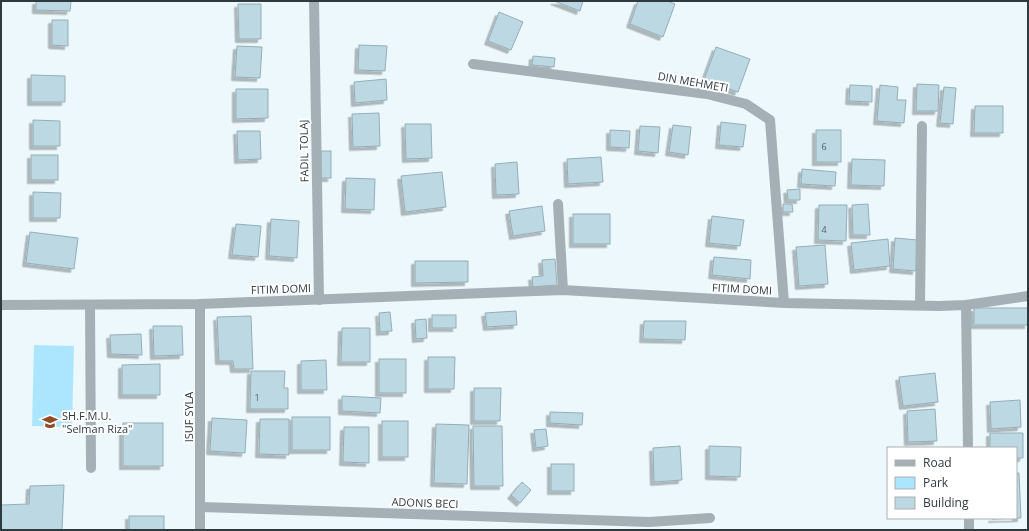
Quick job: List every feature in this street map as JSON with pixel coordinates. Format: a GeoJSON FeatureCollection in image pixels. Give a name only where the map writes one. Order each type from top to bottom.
{"type":"FeatureCollection","features":[{"type":"Feature","properties":{"kind":"street","name":"FADIL TOLAJ"},"geometry":{"type":"LineString","coordinates":[[314,1],[319,300]]}},
{"type":"Feature","properties":{"kind":"street","name":"DIN MEHMETI"},"geometry":{"type":"LineString","coordinates":[[473,64],[707,94],[746,104],[770,120],[784,303]]}},
{"type":"Feature","properties":{"kind":"street"},"geometry":{"type":"LineString","coordinates":[[920,305],[922,126]]}},
{"type":"Feature","properties":{"kind":"street"},"geometry":{"type":"LineString","coordinates":[[558,204],[562,290]]}},
{"type":"Feature","properties":{"kind":"street","name":"FITIM DOMI"},"geometry":{"type":"LineString","coordinates":[[1,305],[200,304],[562,290],[784,303],[939,306],[966,305],[1028,296]]}},
{"type":"Feature","properties":{"kind":"street","name":"ISUF SYLA"},"geometry":{"type":"LineString","coordinates":[[200,304],[200,530]]}},
{"type":"Feature","properties":{"kind":"street"},"geometry":{"type":"LineString","coordinates":[[90,305],[91,468]]}},
{"type":"Feature","properties":{"kind":"street"},"geometry":{"type":"LineString","coordinates":[[966,305],[968,447]]}},
{"type":"Feature","properties":{"kind":"street","name":"ADONIS BECI"},"geometry":{"type":"LineString","coordinates":[[201,507],[649,522],[710,518]]}},
{"type":"Feature","properties":{"kind":"street"},"geometry":{"type":"LineString","coordinates":[[969,519],[969,530]]}},
{"type":"Feature","properties":{"kind":"green space"},"geometry":{"type":"Polygon","coordinates":[[[34,345],[74,346],[72,427],[32,426],[34,345]]]}},
{"type":"Feature","properties":{"kind":"building"},"geometry":{"type":"Polygon","coordinates":[[[36,1],[71,1],[70,11],[36,10],[36,1]]]}},
{"type":"Feature","properties":{"kind":"building"},"geometry":{"type":"Polygon","coordinates":[[[554,1],[583,1],[580,11],[554,1]]]}},
{"type":"Feature","properties":{"kind":"building"},"geometry":{"type":"Polygon","coordinates":[[[638,1],[667,1],[675,4],[663,37],[630,24],[638,1]]]}},
{"type":"Feature","properties":{"kind":"building"},"geometry":{"type":"Polygon","coordinates":[[[238,4],[261,4],[261,39],[239,39],[238,4]]]}},
{"type":"Feature","properties":{"kind":"building"},"geometry":{"type":"Polygon","coordinates":[[[499,12],[523,22],[511,50],[488,41],[499,12]]]}},
{"type":"Feature","properties":{"kind":"building"},"geometry":{"type":"Polygon","coordinates":[[[52,20],[68,20],[68,46],[52,45],[52,20]]]}},
{"type":"Feature","properties":{"kind":"building"},"geometry":{"type":"Polygon","coordinates":[[[359,45],[387,46],[385,71],[358,70],[359,45]]]}},
{"type":"Feature","properties":{"kind":"building"},"geometry":{"type":"Polygon","coordinates":[[[237,46],[262,47],[260,78],[235,77],[237,46]]]}},
{"type":"Feature","properties":{"kind":"building"},"geometry":{"type":"Polygon","coordinates":[[[716,47],[750,59],[738,92],[704,80],[716,47]]]}},
{"type":"Feature","properties":{"kind":"building"},"geometry":{"type":"Polygon","coordinates":[[[533,56],[555,58],[554,67],[532,65],[533,56]]]}},
{"type":"Feature","properties":{"kind":"building"},"geometry":{"type":"Polygon","coordinates":[[[31,75],[65,76],[65,102],[31,102],[31,75]]]}},
{"type":"Feature","properties":{"kind":"building"},"geometry":{"type":"Polygon","coordinates":[[[386,79],[387,100],[355,103],[354,82],[386,79]]]}},
{"type":"Feature","properties":{"kind":"building"},"geometry":{"type":"Polygon","coordinates":[[[917,84],[939,85],[938,111],[916,111],[917,84]]]}},
{"type":"Feature","properties":{"kind":"building"},"geometry":{"type":"Polygon","coordinates":[[[850,85],[872,86],[872,102],[849,101],[850,85]]]}},
{"type":"Feature","properties":{"kind":"building"},"geometry":{"type":"Polygon","coordinates":[[[880,85],[898,87],[897,100],[906,100],[904,123],[877,121],[880,85]]]}},
{"type":"Feature","properties":{"kind":"building"},"geometry":{"type":"Polygon","coordinates":[[[944,87],[956,88],[953,124],[940,123],[944,87]]]}},
{"type":"Feature","properties":{"kind":"building"},"geometry":{"type":"Polygon","coordinates":[[[236,89],[268,89],[268,118],[236,119],[236,89]]]}},
{"type":"Feature","properties":{"kind":"building"},"geometry":{"type":"Polygon","coordinates":[[[975,106],[1003,106],[1003,133],[974,133],[975,106]]]}},
{"type":"Feature","properties":{"kind":"building"},"geometry":{"type":"Polygon","coordinates":[[[379,113],[380,146],[353,147],[352,114],[379,113]]]}},
{"type":"Feature","properties":{"kind":"building"},"geometry":{"type":"Polygon","coordinates":[[[33,120],[60,121],[60,146],[33,146],[33,120]]]}},
{"type":"Feature","properties":{"kind":"building"},"geometry":{"type":"Polygon","coordinates":[[[721,122],[746,125],[743,147],[719,145],[721,122]]]}},
{"type":"Feature","properties":{"kind":"building"},"geometry":{"type":"Polygon","coordinates":[[[405,124],[431,124],[432,158],[406,159],[405,124]]]}},
{"type":"Feature","properties":{"kind":"building"},"geometry":{"type":"Polygon","coordinates":[[[673,125],[691,127],[688,155],[669,152],[673,125]]]}},
{"type":"Feature","properties":{"kind":"building"},"geometry":{"type":"Polygon","coordinates":[[[640,126],[660,127],[658,153],[638,151],[640,126]]]}},
{"type":"Feature","properties":{"kind":"building"},"geometry":{"type":"Polygon","coordinates":[[[610,130],[630,131],[629,148],[610,147],[610,130]]]}},
{"type":"Feature","properties":{"kind":"building"},"geometry":{"type":"Polygon","coordinates":[[[816,130],[841,130],[841,162],[816,162],[816,130]]]}},
{"type":"Feature","properties":{"kind":"building"},"geometry":{"type":"Polygon","coordinates":[[[237,131],[260,131],[261,159],[238,160],[237,131]]]}},
{"type":"Feature","properties":{"kind":"building"},"geometry":{"type":"Polygon","coordinates":[[[321,151],[331,151],[331,178],[321,178],[321,151]]]}},
{"type":"Feature","properties":{"kind":"building"},"geometry":{"type":"Polygon","coordinates":[[[31,155],[58,155],[58,180],[31,180],[31,155]]]}},
{"type":"Feature","properties":{"kind":"building"},"geometry":{"type":"Polygon","coordinates":[[[601,157],[603,182],[568,184],[567,159],[601,157]]]}},
{"type":"Feature","properties":{"kind":"building"},"geometry":{"type":"Polygon","coordinates":[[[852,159],[885,160],[884,186],[851,185],[852,159]]]}},
{"type":"Feature","properties":{"kind":"building"},"geometry":{"type":"Polygon","coordinates":[[[517,162],[519,194],[496,195],[495,164],[517,162]]]}},
{"type":"Feature","properties":{"kind":"building"},"geometry":{"type":"Polygon","coordinates":[[[802,169],[836,172],[835,186],[801,184],[802,169]]]}},
{"type":"Feature","properties":{"kind":"building"},"geometry":{"type":"Polygon","coordinates":[[[442,172],[446,207],[405,212],[401,176],[442,172]]]}},
{"type":"Feature","properties":{"kind":"building"},"geometry":{"type":"Polygon","coordinates":[[[346,178],[375,179],[374,210],[345,209],[346,178]]]}},
{"type":"Feature","properties":{"kind":"building"},"geometry":{"type":"Polygon","coordinates":[[[800,189],[800,200],[788,200],[787,190],[800,189]]]}},
{"type":"Feature","properties":{"kind":"building"},"geometry":{"type":"Polygon","coordinates":[[[33,192],[61,193],[60,218],[33,218],[33,192]]]}},
{"type":"Feature","properties":{"kind":"building"},"geometry":{"type":"Polygon","coordinates":[[[783,204],[792,204],[793,212],[783,212],[783,204]]]}},
{"type":"Feature","properties":{"kind":"building"},"geometry":{"type":"Polygon","coordinates":[[[868,204],[870,235],[853,235],[852,205],[868,204]]]}},
{"type":"Feature","properties":{"kind":"building"},"geometry":{"type":"Polygon","coordinates":[[[819,205],[847,205],[846,241],[818,240],[819,205]]]}},
{"type":"Feature","properties":{"kind":"building"},"geometry":{"type":"Polygon","coordinates":[[[542,206],[545,231],[513,236],[509,211],[542,206]]]}},
{"type":"Feature","properties":{"kind":"building"},"geometry":{"type":"Polygon","coordinates":[[[573,214],[610,214],[610,244],[573,244],[573,214]]]}},
{"type":"Feature","properties":{"kind":"building"},"geometry":{"type":"Polygon","coordinates":[[[712,216],[744,220],[740,246],[709,243],[712,216]]]}},
{"type":"Feature","properties":{"kind":"building"},"geometry":{"type":"Polygon","coordinates":[[[271,219],[299,221],[297,258],[269,256],[271,219]]]}},
{"type":"Feature","properties":{"kind":"building"},"geometry":{"type":"Polygon","coordinates":[[[236,224],[261,226],[258,257],[232,255],[236,224]]]}},
{"type":"Feature","properties":{"kind":"building"},"geometry":{"type":"Polygon","coordinates":[[[30,232],[78,238],[74,269],[26,263],[30,232]]]}},
{"type":"Feature","properties":{"kind":"building"},"geometry":{"type":"Polygon","coordinates":[[[895,238],[918,240],[916,271],[893,269],[895,238]]]}},
{"type":"Feature","properties":{"kind":"building"},"geometry":{"type":"Polygon","coordinates":[[[888,239],[890,266],[854,270],[851,243],[888,239]]]}},
{"type":"Feature","properties":{"kind":"building"},"geometry":{"type":"Polygon","coordinates":[[[825,245],[828,284],[799,286],[796,247],[825,245]]]}},
{"type":"Feature","properties":{"kind":"building"},"geometry":{"type":"Polygon","coordinates":[[[714,257],[751,260],[750,279],[712,275],[714,257]]]}},
{"type":"Feature","properties":{"kind":"building"},"geometry":{"type":"Polygon","coordinates":[[[555,259],[557,285],[533,287],[532,277],[543,276],[542,260],[555,259]]]}},
{"type":"Feature","properties":{"kind":"building"},"geometry":{"type":"Polygon","coordinates":[[[415,261],[468,261],[468,282],[415,283],[415,261]]]}},
{"type":"Feature","properties":{"kind":"building"},"geometry":{"type":"Polygon","coordinates":[[[974,308],[1028,308],[1028,325],[974,325],[974,308]]]}},
{"type":"Feature","properties":{"kind":"building"},"geometry":{"type":"Polygon","coordinates":[[[516,311],[517,325],[487,327],[485,313],[516,311]]]}},
{"type":"Feature","properties":{"kind":"building"},"geometry":{"type":"Polygon","coordinates":[[[390,312],[392,331],[380,332],[379,313],[390,312]]]}},
{"type":"Feature","properties":{"kind":"building"},"geometry":{"type":"Polygon","coordinates":[[[432,315],[456,315],[456,328],[432,328],[432,315]]]}},
{"type":"Feature","properties":{"kind":"building"},"geometry":{"type":"Polygon","coordinates":[[[251,316],[253,369],[234,369],[233,361],[219,361],[217,317],[251,316]]]}},
{"type":"Feature","properties":{"kind":"building"},"geometry":{"type":"Polygon","coordinates":[[[426,319],[427,338],[416,339],[415,320],[426,319]]]}},
{"type":"Feature","properties":{"kind":"building"},"geometry":{"type":"Polygon","coordinates":[[[644,321],[686,321],[685,340],[643,339],[644,321]]]}},
{"type":"Feature","properties":{"kind":"building"},"geometry":{"type":"Polygon","coordinates":[[[153,326],[182,326],[183,355],[154,356],[153,326]]]}},
{"type":"Feature","properties":{"kind":"building"},"geometry":{"type":"Polygon","coordinates":[[[342,328],[370,328],[370,362],[341,362],[342,328]]]}},
{"type":"Feature","properties":{"kind":"building"},"geometry":{"type":"Polygon","coordinates":[[[141,334],[142,355],[111,354],[110,335],[141,334]]]}},
{"type":"Feature","properties":{"kind":"building"},"geometry":{"type":"Polygon","coordinates":[[[428,357],[455,357],[454,389],[428,389],[428,357]]]}},
{"type":"Feature","properties":{"kind":"building"},"geometry":{"type":"Polygon","coordinates":[[[379,359],[406,359],[406,393],[379,393],[379,359]]]}},
{"type":"Feature","properties":{"kind":"building"},"geometry":{"type":"Polygon","coordinates":[[[326,360],[327,390],[301,390],[301,361],[326,360]]]}},
{"type":"Feature","properties":{"kind":"building"},"geometry":{"type":"Polygon","coordinates":[[[160,364],[160,395],[122,395],[122,365],[160,364]]]}},
{"type":"Feature","properties":{"kind":"building"},"geometry":{"type":"Polygon","coordinates":[[[251,371],[285,371],[284,388],[288,388],[288,409],[250,409],[251,371]]]}},
{"type":"Feature","properties":{"kind":"building"},"geometry":{"type":"Polygon","coordinates":[[[935,373],[938,402],[903,406],[899,377],[935,373]]]}},
{"type":"Feature","properties":{"kind":"building"},"geometry":{"type":"Polygon","coordinates":[[[474,388],[501,388],[500,421],[474,421],[474,388]]]}},
{"type":"Feature","properties":{"kind":"building"},"geometry":{"type":"Polygon","coordinates":[[[342,396],[381,398],[380,413],[342,411],[342,396]]]}},
{"type":"Feature","properties":{"kind":"building"},"geometry":{"type":"Polygon","coordinates":[[[1020,400],[1021,427],[991,429],[990,402],[1020,400]]]}},
{"type":"Feature","properties":{"kind":"building"},"geometry":{"type":"Polygon","coordinates":[[[935,409],[937,441],[908,442],[907,411],[935,409]]]}},
{"type":"Feature","properties":{"kind":"building"},"geometry":{"type":"Polygon","coordinates":[[[550,412],[583,413],[582,425],[550,423],[550,412]]]}},
{"type":"Feature","properties":{"kind":"building"},"geometry":{"type":"Polygon","coordinates":[[[292,417],[330,417],[330,450],[292,450],[292,417]]]}},
{"type":"Feature","properties":{"kind":"building"},"geometry":{"type":"Polygon","coordinates":[[[212,418],[247,420],[245,453],[210,451],[212,418]]]}},
{"type":"Feature","properties":{"kind":"building"},"geometry":{"type":"Polygon","coordinates":[[[260,419],[289,419],[289,455],[259,454],[260,419]]]}},
{"type":"Feature","properties":{"kind":"building"},"geometry":{"type":"Polygon","coordinates":[[[382,421],[408,421],[408,457],[382,457],[382,421]]]}},
{"type":"Feature","properties":{"kind":"building"},"geometry":{"type":"Polygon","coordinates":[[[123,423],[163,423],[163,466],[123,466],[123,423]]]}},
{"type":"Feature","properties":{"kind":"building"},"geometry":{"type":"Polygon","coordinates":[[[436,424],[469,425],[467,484],[434,483],[436,424]]]}},
{"type":"Feature","properties":{"kind":"building"},"geometry":{"type":"Polygon","coordinates":[[[473,426],[502,426],[503,486],[474,486],[473,426]]]}},
{"type":"Feature","properties":{"kind":"building"},"geometry":{"type":"Polygon","coordinates":[[[344,427],[369,427],[369,463],[343,462],[344,427]]]}},
{"type":"Feature","properties":{"kind":"building"},"geometry":{"type":"Polygon","coordinates":[[[546,429],[548,446],[536,448],[534,430],[546,429]]]}},
{"type":"Feature","properties":{"kind":"building"},"geometry":{"type":"Polygon","coordinates":[[[990,433],[1023,433],[1023,458],[1017,458],[1017,447],[990,447],[990,433]]]}},
{"type":"Feature","properties":{"kind":"building"},"geometry":{"type":"Polygon","coordinates":[[[680,446],[682,480],[654,482],[653,448],[680,446]]]}},
{"type":"Feature","properties":{"kind":"building"},"geometry":{"type":"Polygon","coordinates":[[[709,446],[741,447],[740,477],[709,476],[709,446]]]}},
{"type":"Feature","properties":{"kind":"building"},"geometry":{"type":"Polygon","coordinates":[[[551,464],[574,464],[574,491],[551,491],[551,464]]]}},
{"type":"Feature","properties":{"kind":"building"},"geometry":{"type":"Polygon","coordinates":[[[1017,473],[1019,473],[1021,518],[1017,518],[1017,473]]]}},
{"type":"Feature","properties":{"kind":"building"},"geometry":{"type":"Polygon","coordinates":[[[522,482],[531,490],[520,503],[511,495],[522,482]]]}},
{"type":"Feature","properties":{"kind":"building"},"geometry":{"type":"Polygon","coordinates":[[[64,485],[62,530],[1,530],[1,505],[29,504],[30,486],[64,485]]]}},
{"type":"Feature","properties":{"kind":"building"},"geometry":{"type":"Polygon","coordinates":[[[129,516],[164,516],[164,530],[129,530],[129,516]]]}},
{"type":"Feature","properties":{"kind":"place","name":"SH.F.M.U. \"Selman Riza\""},"geometry":{"type":"Point","coordinates":[50,422]}}]}
